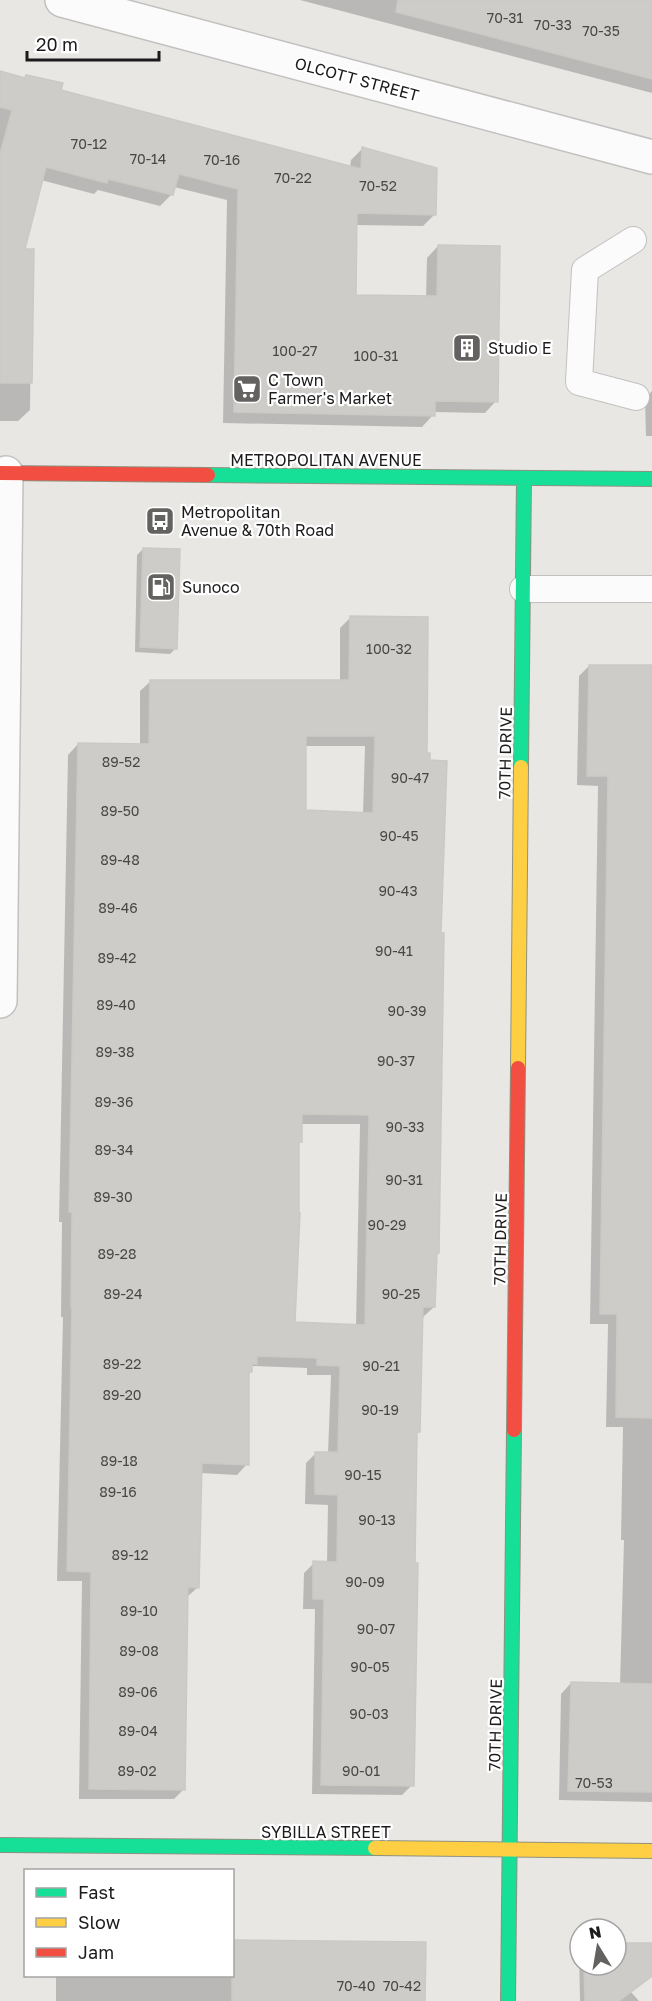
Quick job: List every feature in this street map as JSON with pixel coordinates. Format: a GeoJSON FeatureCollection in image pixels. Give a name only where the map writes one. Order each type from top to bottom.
{"type":"FeatureCollection","features":[{"type":"Feature","properties":{"kind":"street","name":"OLCOTT STREET"},"geometry":{"type":"LineString","coordinates":[[62,0],[652,157]]}},
{"type":"Feature","properties":{"kind":"street","name":"METROPOLITAN AVENUE"},"geometry":{"type":"LineString","coordinates":[[3,473],[652,479]]}},
{"type":"Feature","properties":{"kind":"street"},"geometry":{"type":"LineString","coordinates":[[0,1001],[3,473]]}},
{"type":"Feature","properties":{"kind":"street","name":"70TH DRIVE"},"geometry":{"type":"LineString","coordinates":[[508,2001],[524,478]]}},
{"type":"Feature","properties":{"kind":"street","name":"SYBILLA STREET"},"geometry":{"type":"LineString","coordinates":[[0,1845],[652,1851]]}},
{"type":"Feature","properties":{"kind":"lane"},"geometry":{"type":"LineString","coordinates":[[633,240],[585,270],[579,382],[636,397]]}},
{"type":"Feature","properties":{"kind":"lane"},"geometry":{"type":"LineString","coordinates":[[523,589],[652,589]]}},
{"type":"Feature","properties":{"kind":"building"},"geometry":{"type":"Polygon","coordinates":[[[398,0],[652,0],[652,79],[396,12],[398,0]]]}},
{"type":"Feature","properties":{"kind":"building"},"geometry":{"type":"Polygon","coordinates":[[[0,71],[25,78],[26,75],[63,83],[61,90],[361,169],[362,147],[437,168],[436,215],[357,213],[356,295],[437,296],[438,245],[500,246],[498,402],[435,401],[435,416],[234,412],[238,189],[179,174],[173,195],[108,179],[107,183],[46,167],[25,249],[34,249],[32,383],[0,383],[0,154],[12,110],[0,107],[0,71]]]}},
{"type":"Feature","properties":{"kind":"building"},"geometry":{"type":"Polygon","coordinates":[[[143,548],[180,549],[177,649],[140,647],[143,548]]]}},
{"type":"Feature","properties":{"kind":"building"},"geometry":{"type":"Polygon","coordinates":[[[350,616],[428,617],[427,753],[430,753],[430,760],[447,761],[441,933],[444,933],[439,1253],[437,1253],[435,1307],[423,1307],[420,1432],[417,1432],[415,1563],[418,1563],[414,1786],[321,1785],[324,1599],[313,1599],[313,1561],[337,1562],[338,1495],[315,1494],[315,1452],[338,1452],[340,1366],[317,1365],[317,1358],[257,1356],[257,1364],[252,1364],[252,1372],[249,1372],[249,1465],[202,1463],[199,1588],[188,1587],[185,1790],[89,1789],[91,1572],[67,1571],[72,1307],[72,1212],[69,1212],[78,743],[149,744],[150,680],[349,680],[350,616]],[[306,736],[306,810],[373,813],[375,736],[306,736]],[[302,1114],[302,1142],[299,1142],[300,1213],[295,1322],[365,1325],[369,1115],[302,1114]]]}},
{"type":"Feature","properties":{"kind":"building"},"geometry":{"type":"Polygon","coordinates":[[[589,665],[652,665],[652,1418],[616,1417],[617,1314],[600,1314],[608,776],[587,776],[589,665]]]}},
{"type":"Feature","properties":{"kind":"building"},"geometry":{"type":"Polygon","coordinates":[[[571,1682],[652,1684],[652,1792],[568,1791],[571,1682]]]}},
{"type":"Feature","properties":{"kind":"building"},"geometry":{"type":"Polygon","coordinates":[[[234,1940],[426,1942],[425,2001],[232,2001],[234,1940]]]}},
{"type":"Feature","properties":{"kind":"building"},"geometry":{"type":"Polygon","coordinates":[[[628,1943],[652,1943],[652,1976],[619,2001],[585,2001],[584,1977],[628,1977],[628,1943]]]}},
{"type":"Feature","properties":{"kind":"traffic: fast"},"geometry":{"type":"LineString","coordinates":[[208,475],[652,479]]}},
{"type":"Feature","properties":{"kind":"traffic: fast"},"geometry":{"type":"LineString","coordinates":[[521,767],[524,478]]}},
{"type":"Feature","properties":{"kind":"traffic: fast"},"geometry":{"type":"LineString","coordinates":[[508,2001],[514,1430]]}},
{"type":"Feature","properties":{"kind":"traffic: fast"},"geometry":{"type":"LineString","coordinates":[[0,1845],[375,1848]]}},
{"type":"Feature","properties":{"kind":"traffic: slow"},"geometry":{"type":"LineString","coordinates":[[518,1068],[521,767]]}},
{"type":"Feature","properties":{"kind":"traffic: slow"},"geometry":{"type":"LineString","coordinates":[[375,1848],[652,1851]]}},
{"type":"Feature","properties":{"kind":"traffic: jam"},"geometry":{"type":"LineString","coordinates":[[0,473],[208,475]]}},
{"type":"Feature","properties":{"kind":"traffic: jam"},"geometry":{"type":"LineString","coordinates":[[514,1430],[518,1068]]}},
{"type":"Feature","properties":{"kind":"place","name":"Studio E"},"geometry":{"type":"Point","coordinates":[467,348]}},
{"type":"Feature","properties":{"kind":"place","name":"C Town Farmer's Market"},"geometry":{"type":"Point","coordinates":[247,389]}},
{"type":"Feature","properties":{"kind":"place","name":"Metropolitan Avenue & 70th Road"},"geometry":{"type":"Point","coordinates":[160,521]}},
{"type":"Feature","properties":{"kind":"place","name":"Sunoco"},"geometry":{"type":"Point","coordinates":[161,587]}}]}
